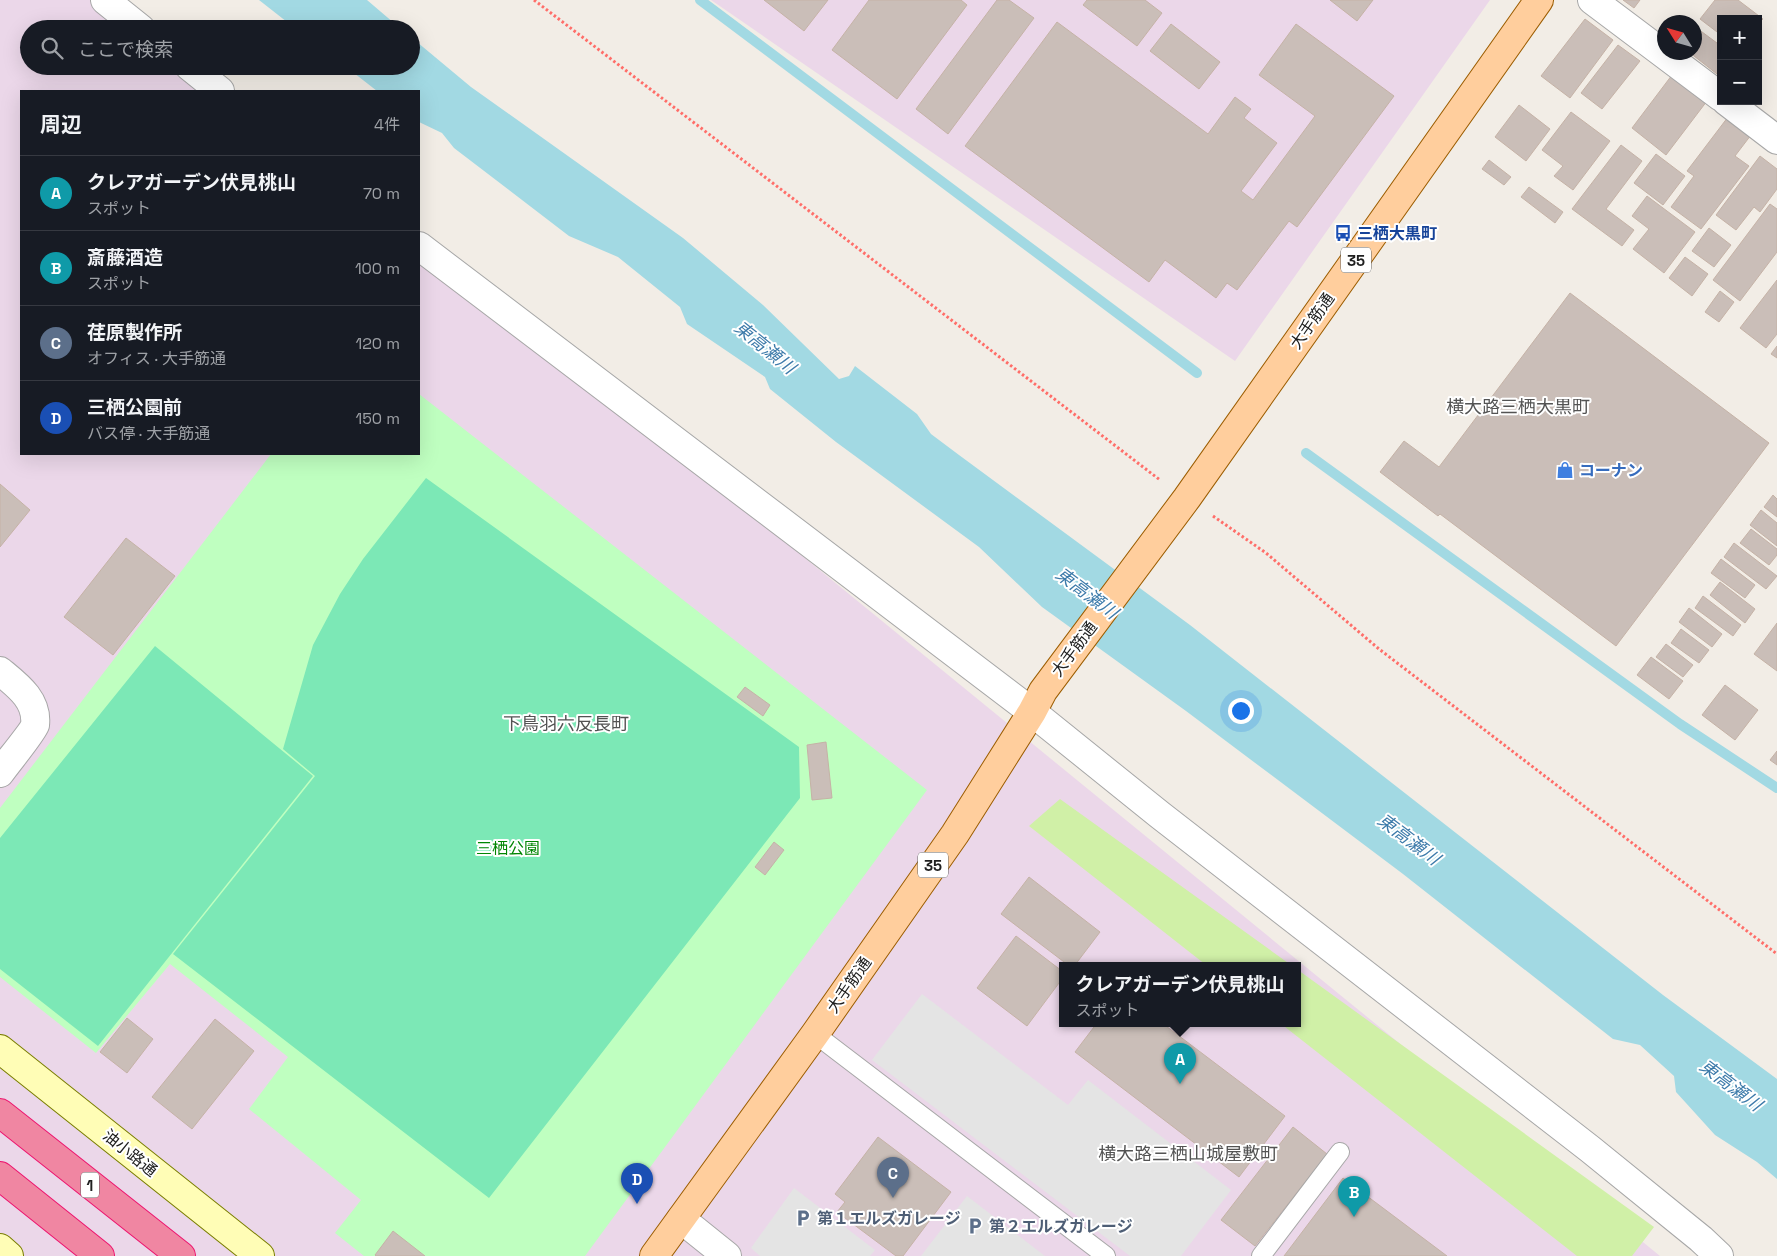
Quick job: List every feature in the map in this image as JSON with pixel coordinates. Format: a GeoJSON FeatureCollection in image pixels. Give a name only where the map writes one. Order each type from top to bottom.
{"type":"FeatureCollection","features":[{"type":"Feature","properties":{"kind":"highway","name":"1"},"geometry":{"type":"LineString","coordinates":[[0,1113],[181,1256]]}},
{"type":"Feature","properties":{"kind":"highway"},"geometry":{"type":"LineString","coordinates":[[0,1176],[100,1256]]}},
{"type":"Feature","properties":{"kind":"main road","name":"大手筋通"},"geometry":{"type":"LineString","coordinates":[[654,1256],[815,1034],[955,834],[1038,702],[1180,508],[1539,0]]}},
{"type":"Feature","properties":{"kind":"street"},"geometry":{"type":"LineString","coordinates":[[105,0],[130,20]]}},
{"type":"Feature","properties":{"kind":"street"},"geometry":{"type":"LineString","coordinates":[[1592,0],[1717,94]]}},
{"type":"Feature","properties":{"kind":"street"},"geometry":{"type":"LineString","coordinates":[[200,75],[219,90]]}},
{"type":"Feature","properties":{"kind":"street"},"geometry":{"type":"LineString","coordinates":[[1731,105],[1777,140]]}},
{"type":"Feature","properties":{"kind":"street"},"geometry":{"type":"LineString","coordinates":[[420,247],[1038,702],[1160,815],[1590,1149],[1701,1239],[1719,1256]]}},
{"type":"Feature","properties":{"kind":"street"},"geometry":{"type":"LineString","coordinates":[[0,671],[21,688],[34,706],[35,726],[0,773]]}},
{"type":"Feature","properties":{"kind":"street","name":"油小路通"},"geometry":{"type":"LineString","coordinates":[[0,1049],[260,1256]]}},
{"type":"Feature","properties":{"kind":"street"},"geometry":{"type":"LineString","coordinates":[[681,1219],[727,1256]]}},
{"type":"Feature","properties":{"kind":"street"},"geometry":{"type":"LineString","coordinates":[[0,1248],[9,1256]]}},
{"type":"Feature","properties":{"kind":"lane"},"geometry":{"type":"LineString","coordinates":[[815,1034],[1106,1256]]}},
{"type":"Feature","properties":{"kind":"lane"},"geometry":{"type":"LineString","coordinates":[[1261,1256],[1340,1152]]}},
{"type":"Feature","properties":{"kind":"path"},"geometry":{"type":"LineString","coordinates":[[534,0],[1152,474],[1180,508],[1266,554],[1379,649],[1777,954]]}},
{"type":"Feature","properties":{"kind":"shaded area"},"geometry":{"type":"Polygon","coordinates":[[[0,0],[121,0],[146,20],[20,20],[20,75],[214,75],[232,90],[20,90],[20,455],[420,455],[420,244],[1300,962],[1059,962],[1059,1027],[1301,1027],[1301,963],[1660,1256],[0,1256],[0,0]]]}},
{"type":"Feature","properties":{"kind":"shaded area"},"geometry":{"type":"Polygon","coordinates":[[[711,0],[1490,0],[1235,361],[711,0]]]}},
{"type":"Feature","properties":{"kind":"shaded area"},"geometry":{"type":"Polygon","coordinates":[[[922,994],[1068,1105],[1088,1080],[1231,1190],[1181,1256],[1130,1256],[872,1060],[922,994]]]}},
{"type":"Feature","properties":{"kind":"shaded area","name":"第１エルズガレージ"},"geometry":{"type":"Polygon","coordinates":[[[794,1188],[875,1250],[870,1256],[760,1256],[751,1248],[794,1188]]]}},
{"type":"Feature","properties":{"kind":"shaded area","name":"第２エルズガレージ"},"geometry":{"type":"Polygon","coordinates":[[[967,1196],[1045,1256],[921,1256],[967,1196]]]}},
{"type":"Feature","properties":{"kind":"green space","name":"三栖公園"},"geometry":{"type":"Polygon","coordinates":[[[420,395],[927,790],[585,1256],[364,1256],[335,1233],[361,1200],[249,1109],[288,1057],[170,964],[96,1053],[0,977],[0,808],[270,455],[420,455],[420,395]]]}},
{"type":"Feature","properties":{"kind":"green space"},"geometry":{"type":"Polygon","coordinates":[[[426,478],[799,747],[800,798],[489,1198],[173,954],[315,776],[283,749],[313,645],[340,594],[363,559],[426,478]]]}},
{"type":"Feature","properties":{"kind":"green space"},"geometry":{"type":"Polygon","coordinates":[[[155,646],[313,776],[98,1046],[0,969],[0,838],[155,646]]]}},
{"type":"Feature","properties":{"kind":"green space"},"geometry":{"type":"Polygon","coordinates":[[[1060,799],[1287,962],[1202,962],[1029,826],[1060,799]]]}},
{"type":"Feature","properties":{"kind":"green space"},"geometry":{"type":"Polygon","coordinates":[[[1301,972],[1654,1227],[1632,1256],[1577,1256],[1285,1027],[1301,1027],[1301,972]]]}},
{"type":"Feature","properties":{"kind":"water"},"geometry":{"type":"Polygon","coordinates":[[[259,0],[367,0],[390,20],[285,20],[259,0]]]}},
{"type":"Feature","properties":{"kind":"water","name":"東高瀬川"},"geometry":{"type":"Polygon","coordinates":[[[420,44],[471,87],[683,238],[763,305],[839,379],[849,376],[855,366],[917,414],[931,434],[1190,625],[1663,995],[1777,1079],[1777,1179],[1757,1162],[1715,1135],[1676,1092],[1674,1076],[1640,1045],[1613,1039],[1403,874],[1186,711],[1042,607],[979,547],[836,442],[770,389],[765,377],[687,324],[680,307],[618,257],[569,236],[454,148],[442,133],[420,122],[420,90],[376,90],[357,75],[420,75],[420,44]]]}},
{"type":"Feature","properties":{"kind":"building"},"geometry":{"type":"Polygon","coordinates":[[[764,0],[828,0],[804,31],[764,0]]]}},
{"type":"Feature","properties":{"kind":"building"},"geometry":{"type":"Polygon","coordinates":[[[869,0],[961,0],[967,5],[897,99],[832,50],[869,0]]]}},
{"type":"Feature","properties":{"kind":"building"},"geometry":{"type":"Polygon","coordinates":[[[997,0],[1009,0],[1034,18],[948,134],[916,109],[997,0]]]}},
{"type":"Feature","properties":{"kind":"building"},"geometry":{"type":"Polygon","coordinates":[[[1087,0],[1145,0],[1162,13],[1137,46],[1083,5],[1087,0]]]}},
{"type":"Feature","properties":{"kind":"building"},"geometry":{"type":"Polygon","coordinates":[[[1330,0],[1373,0],[1357,21],[1330,0]]]}},
{"type":"Feature","properties":{"kind":"building"},"geometry":{"type":"Polygon","coordinates":[[[1623,0],[1640,0],[1634,8],[1623,0]]]}},
{"type":"Feature","properties":{"kind":"building"},"geometry":{"type":"Polygon","coordinates":[[[1715,0],[1738,0],[1758,15],[1717,15],[1717,32],[1702,21],[1702,16],[1715,0]]]}},
{"type":"Feature","properties":{"kind":"building"},"geometry":{"type":"Polygon","coordinates":[[[1585,19],[1613,40],[1570,98],[1541,76],[1585,19]]]}},
{"type":"Feature","properties":{"kind":"building"},"geometry":{"type":"Polygon","coordinates":[[[1057,22],[1208,134],[1235,97],[1251,109],[1244,118],[1277,143],[1241,191],[1253,200],[1315,116],[1259,75],[1296,24],[1394,96],[1297,227],[1289,221],[1237,290],[1227,283],[1216,298],[1165,260],[1149,282],[965,146],[1057,22]]]}},
{"type":"Feature","properties":{"kind":"building"},"geometry":{"type":"Polygon","coordinates":[[[1171,24],[1220,62],[1199,89],[1150,51],[1171,24]]]}},
{"type":"Feature","properties":{"kind":"building"},"geometry":{"type":"Polygon","coordinates":[[[1702,32],[1717,43],[1717,74],[1699,60],[1702,60],[1702,32]]]}},
{"type":"Feature","properties":{"kind":"building"},"geometry":{"type":"Polygon","coordinates":[[[1618,45],[1640,61],[1602,109],[1581,93],[1618,45]]]}},
{"type":"Feature","properties":{"kind":"building"},"geometry":{"type":"Polygon","coordinates":[[[1672,75],[1707,101],[1666,155],[1632,128],[1672,75]]]}},
{"type":"Feature","properties":{"kind":"building"},"geometry":{"type":"Polygon","coordinates":[[[1519,105],[1550,129],[1526,161],[1495,137],[1519,105]]]}},
{"type":"Feature","properties":{"kind":"building"},"geometry":{"type":"Polygon","coordinates":[[[1571,112],[1610,141],[1573,190],[1554,176],[1563,166],[1542,150],[1571,112]]]}},
{"type":"Feature","properties":{"kind":"building"},"geometry":{"type":"Polygon","coordinates":[[[1728,117],[1751,135],[1735,156],[1749,166],[1701,229],[1671,207],[1694,176],[1687,171],[1728,117]]]}},
{"type":"Feature","properties":{"kind":"building"},"geometry":{"type":"Polygon","coordinates":[[[1621,145],[1642,161],[1606,209],[1634,230],[1622,246],[1572,209],[1621,145]]]}},
{"type":"Feature","properties":{"kind":"building"},"geometry":{"type":"Polygon","coordinates":[[[1656,154],[1685,176],[1663,205],[1634,183],[1656,154]]]}},
{"type":"Feature","properties":{"kind":"building"},"geometry":{"type":"Polygon","coordinates":[[[1760,156],[1777,169],[1777,189],[1760,212],[1754,207],[1736,230],[1716,215],[1760,156]]]}},
{"type":"Feature","properties":{"kind":"building"},"geometry":{"type":"Polygon","coordinates":[[[1489,160],[1511,177],[1504,185],[1482,169],[1489,160]]]}},
{"type":"Feature","properties":{"kind":"building"},"geometry":{"type":"Polygon","coordinates":[[[1529,187],[1563,212],[1555,223],[1521,197],[1529,187]]]}},
{"type":"Feature","properties":{"kind":"building"},"geometry":{"type":"Polygon","coordinates":[[[1647,196],[1695,232],[1664,273],[1633,249],[1649,229],[1632,216],[1647,196]]]}},
{"type":"Feature","properties":{"kind":"building"},"geometry":{"type":"Polygon","coordinates":[[[1770,204],[1777,209],[1777,252],[1740,301],[1713,280],[1770,204]]]}},
{"type":"Feature","properties":{"kind":"building"},"geometry":{"type":"Polygon","coordinates":[[[1709,228],[1731,245],[1714,267],[1692,251],[1709,228]]]}},
{"type":"Feature","properties":{"kind":"building"},"geometry":{"type":"Polygon","coordinates":[[[1685,257],[1708,274],[1692,296],[1669,278],[1685,257]]]}},
{"type":"Feature","properties":{"kind":"building"},"geometry":{"type":"Polygon","coordinates":[[[1777,280],[1777,334],[1766,348],[1740,328],[1777,280]]]}},
{"type":"Feature","properties":{"kind":"building"},"geometry":{"type":"Polygon","coordinates":[[[1720,291],[1734,302],[1719,322],[1705,312],[1720,291]]]}},
{"type":"Feature","properties":{"kind":"building","name":"コーナン"},"geometry":{"type":"Polygon","coordinates":[[[1570,293],[1769,443],[1616,646],[1440,514],[1438,516],[1380,472],[1404,441],[1439,467],[1570,293]]]}},
{"type":"Feature","properties":{"kind":"building"},"geometry":{"type":"Polygon","coordinates":[[[1777,346],[1777,358],[1771,354],[1777,346]]]}},
{"type":"Feature","properties":{"kind":"building"},"geometry":{"type":"Polygon","coordinates":[[[0,484],[30,510],[0,547],[0,484]]]}},
{"type":"Feature","properties":{"kind":"building"},"geometry":{"type":"Polygon","coordinates":[[[1773,495],[1777,499],[1777,517],[1764,507],[1773,495]]]}},
{"type":"Feature","properties":{"kind":"building"},"geometry":{"type":"Polygon","coordinates":[[[1761,510],[1777,523],[1777,546],[1750,525],[1761,510]]]}},
{"type":"Feature","properties":{"kind":"building"},"geometry":{"type":"Polygon","coordinates":[[[1751,529],[1777,549],[1777,555],[1769,565],[1740,543],[1751,529]]]}},
{"type":"Feature","properties":{"kind":"building"},"geometry":{"type":"Polygon","coordinates":[[[126,538],[175,576],[113,655],[64,617],[126,538]]]}},
{"type":"Feature","properties":{"kind":"building"},"geometry":{"type":"Polygon","coordinates":[[[1734,543],[1777,576],[1766,589],[1724,557],[1734,543]]]}},
{"type":"Feature","properties":{"kind":"building"},"geometry":{"type":"Polygon","coordinates":[[[1721,559],[1755,585],[1745,598],[1711,573],[1721,559]]]}},
{"type":"Feature","properties":{"kind":"building"},"geometry":{"type":"Polygon","coordinates":[[[1720,582],[1755,609],[1745,623],[1710,595],[1720,582]]]}},
{"type":"Feature","properties":{"kind":"building"},"geometry":{"type":"Polygon","coordinates":[[[1703,596],[1741,625],[1733,636],[1695,608],[1703,596]]]}},
{"type":"Feature","properties":{"kind":"building"},"geometry":{"type":"Polygon","coordinates":[[[1689,608],[1722,634],[1712,647],[1679,622],[1689,608]]]}},
{"type":"Feature","properties":{"kind":"building"},"geometry":{"type":"Polygon","coordinates":[[[1777,623],[1777,671],[1754,654],[1777,623]]]}},
{"type":"Feature","properties":{"kind":"building"},"geometry":{"type":"Polygon","coordinates":[[[1681,629],[1709,650],[1699,663],[1671,643],[1681,629]]]}},
{"type":"Feature","properties":{"kind":"building"},"geometry":{"type":"Polygon","coordinates":[[[1666,644],[1693,665],[1683,677],[1656,657],[1666,644]]]}},
{"type":"Feature","properties":{"kind":"building"},"geometry":{"type":"Polygon","coordinates":[[[1651,657],[1683,681],[1669,699],[1637,675],[1651,657]]]}},
{"type":"Feature","properties":{"kind":"building"},"geometry":{"type":"Polygon","coordinates":[[[1725,685],[1758,710],[1735,740],[1702,715],[1725,685]]]}},
{"type":"Feature","properties":{"kind":"building"},"geometry":{"type":"Polygon","coordinates":[[[745,687],[770,705],[763,716],[737,697],[745,687]]]}},
{"type":"Feature","properties":{"kind":"building"},"geometry":{"type":"Polygon","coordinates":[[[826,742],[832,798],[812,800],[807,745],[826,742]]]}},
{"type":"Feature","properties":{"kind":"building"},"geometry":{"type":"Polygon","coordinates":[[[1777,751],[1777,765],[1770,760],[1777,751]]]}},
{"type":"Feature","properties":{"kind":"building"},"geometry":{"type":"Polygon","coordinates":[[[774,842],[784,850],[765,875],[755,867],[774,842]]]}},
{"type":"Feature","properties":{"kind":"building"},"geometry":{"type":"Polygon","coordinates":[[[1029,877],[1100,932],[1077,962],[1064,962],[1001,914],[1029,877]]]}},
{"type":"Feature","properties":{"kind":"building"},"geometry":{"type":"Polygon","coordinates":[[[1016,936],[1059,969],[1059,983],[1027,1026],[977,988],[1016,936]]]}},
{"type":"Feature","properties":{"kind":"building"},"geometry":{"type":"Polygon","coordinates":[[[127,1018],[153,1039],[127,1073],[100,1052],[127,1018]]]}},
{"type":"Feature","properties":{"kind":"building"},"geometry":{"type":"Polygon","coordinates":[[[215,1019],[254,1051],[192,1129],[152,1097],[215,1019]]]}},
{"type":"Feature","properties":{"kind":"building"},"geometry":{"type":"Polygon","coordinates":[[[1094,1027],[1167,1027],[1285,1116],[1239,1177],[1075,1052],[1094,1027]]]}},
{"type":"Feature","properties":{"kind":"building"},"geometry":{"type":"Polygon","coordinates":[[[1293,1127],[1327,1154],[1255,1246],[1221,1220],[1293,1127]]]}},
{"type":"Feature","properties":{"kind":"building"},"geometry":{"type":"Polygon","coordinates":[[[878,1137],[951,1192],[903,1256],[896,1256],[837,1212],[845,1202],[835,1194],[878,1137]]]}},
{"type":"Feature","properties":{"kind":"building"},"geometry":{"type":"Polygon","coordinates":[[[1343,1178],[1447,1256],[1284,1256],[1343,1178]]]}},
{"type":"Feature","properties":{"kind":"building"},"geometry":{"type":"Polygon","coordinates":[[[393,1231],[425,1256],[376,1256],[393,1231]]]}},
{"type":"Feature","properties":{"kind":"waterway"},"geometry":{"type":"LineString","coordinates":[[700,0],[1197,373]]}},
{"type":"Feature","properties":{"kind":"waterway"},"geometry":{"type":"LineString","coordinates":[[1306,453],[1680,724],[1777,788]]}},
{"type":"Feature","properties":{"kind":"place","name":"三栖大黒町"},"geometry":{"type":"Point","coordinates":[1343,233]}},
{"type":"Feature","properties":{"kind":"place","name":"コーナン"},"geometry":{"type":"Point","coordinates":[1565,470]}},
{"type":"Feature","properties":{"kind":"place","name":"クレアガーデン伏見桃山"},"geometry":{"type":"Point","coordinates":[1180,1084]}},
{"type":"Feature","properties":{"kind":"place","name":"荏原製作所"},"geometry":{"type":"Point","coordinates":[893,1198]}},
{"type":"Feature","properties":{"kind":"place","name":"三栖公園前"},"geometry":{"type":"Point","coordinates":[637,1204]}},
{"type":"Feature","properties":{"kind":"place","name":"斎藤酒造"},"geometry":{"type":"Point","coordinates":[1354,1217]}},
{"type":"Feature","properties":{"kind":"place","name":"第１エルズガレージ"},"geometry":{"type":"Point","coordinates":[803,1218]}},
{"type":"Feature","properties":{"kind":"place","name":"第２エルズガレージ"},"geometry":{"type":"Point","coordinates":[975,1226]}},
{"type":"Feature","properties":{"kind":"district","name":"横大路三栖大黒町"},"geometry":{"type":"Point","coordinates":[1518,406]}},
{"type":"Feature","properties":{"kind":"district","name":"下鳥羽六反長町"},"geometry":{"type":"Point","coordinates":[566,723]}},
{"type":"Feature","properties":{"kind":"district","name":"横大路三栖山城屋敷町"},"geometry":{"type":"Point","coordinates":[1188,1153]}}]}
